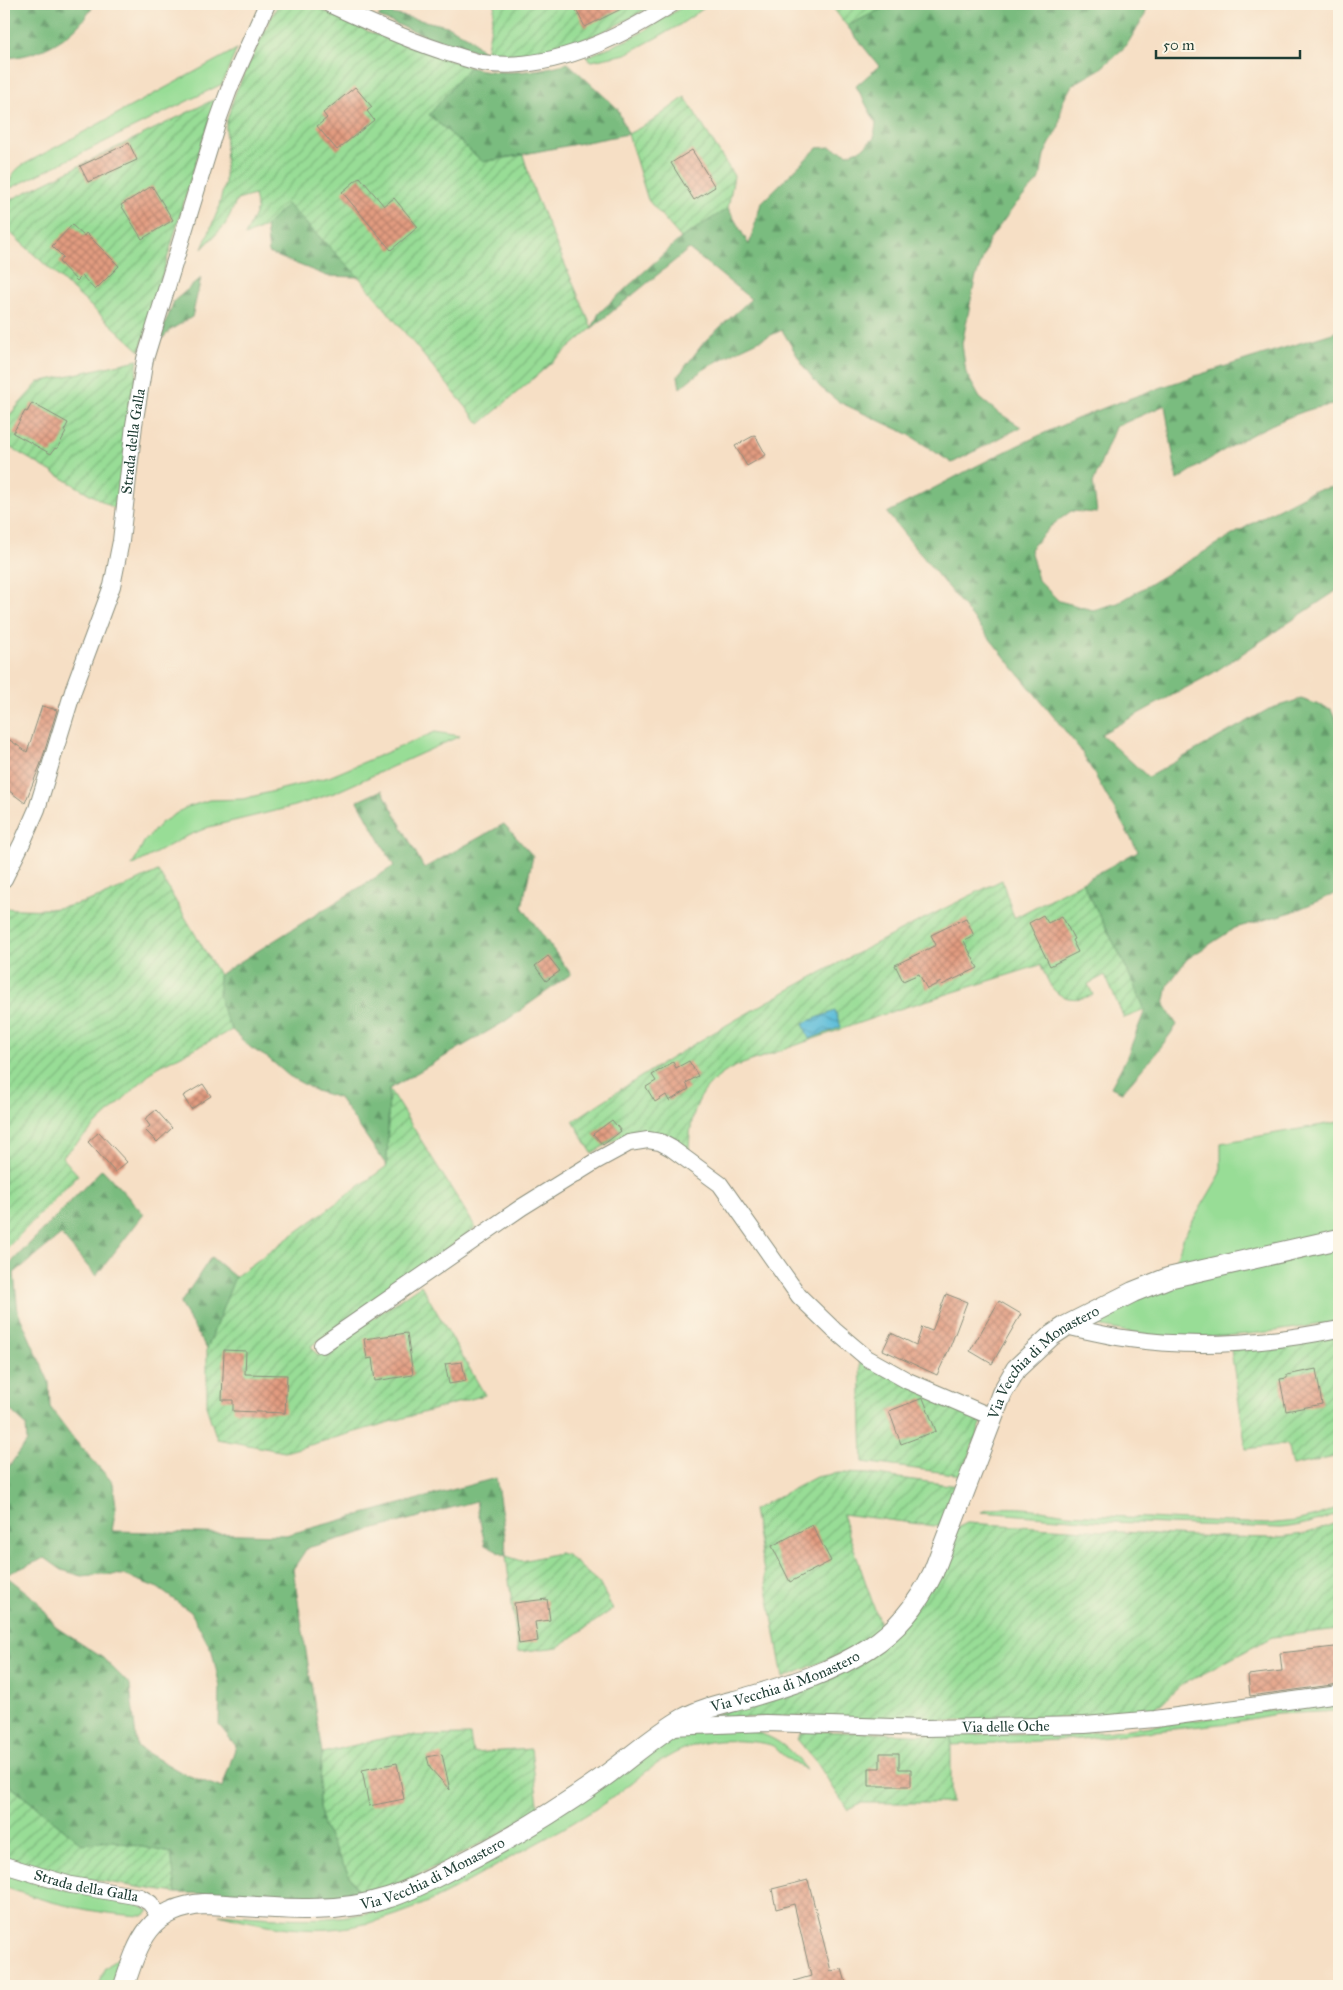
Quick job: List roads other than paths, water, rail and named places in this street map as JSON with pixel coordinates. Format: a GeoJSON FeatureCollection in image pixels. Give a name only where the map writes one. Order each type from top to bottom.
{"type":"FeatureCollection","features":[{"type":"Feature","properties":{"kind":"street","name":"Strada della Galla"},"geometry":{"type":"LineString","coordinates":[[4,879],[37,809],[74,688],[112,586],[121,541],[134,425],[145,359],[217,122],[230,87],[267,4]]}},
{"type":"Feature","properties":{"kind":"street"},"geometry":{"type":"LineString","coordinates":[[329,4],[425,45],[465,59],[500,64],[532,62],[570,54],[625,31],[672,4]]}},
{"type":"Feature","properties":{"kind":"street"},"geometry":{"type":"LineString","coordinates":[[322,1345],[522,1207],[629,1143],[648,1140],[660,1142],[671,1148],[720,1184],[799,1296],[834,1330],[867,1358],[908,1381],[992,1417]]}},
{"type":"Feature","properties":{"kind":"street","name":"Via Vecchia di Monastero"},"geometry":{"type":"LineString","coordinates":[[124,1986],[141,1939],[150,1926],[160,1917],[171,1911],[191,1905],[330,1909],[362,1905],[393,1896],[440,1875],[526,1828],[600,1780],[670,1727],[705,1709],[786,1686],[830,1670],[850,1660],[893,1631],[919,1599],[933,1573],[1002,1393],[1016,1369],[1043,1343],[1066,1326],[1158,1281],[1339,1239]]}},
{"type":"Feature","properties":{"kind":"street"},"geometry":{"type":"LineString","coordinates":[[1066,1326],[1130,1339],[1204,1343],[1255,1341],[1339,1328]]}},
{"type":"Feature","properties":{"kind":"street","name":"Via delle Oche"},"geometry":{"type":"LineString","coordinates":[[670,1727],[766,1723],[925,1728],[1093,1724],[1156,1718],[1339,1694]]}},
{"type":"Feature","properties":{"kind":"street","name":"Strada della Galla"},"geometry":{"type":"LineString","coordinates":[[4,1865],[71,1885],[140,1897],[150,1902],[160,1917]]}},
{"type":"Feature","properties":{"kind":"water"},"geometry":{"type":"Polygon","coordinates":[[[835,1011],[841,1027],[809,1039],[803,1023],[835,1011]]]}}]}
